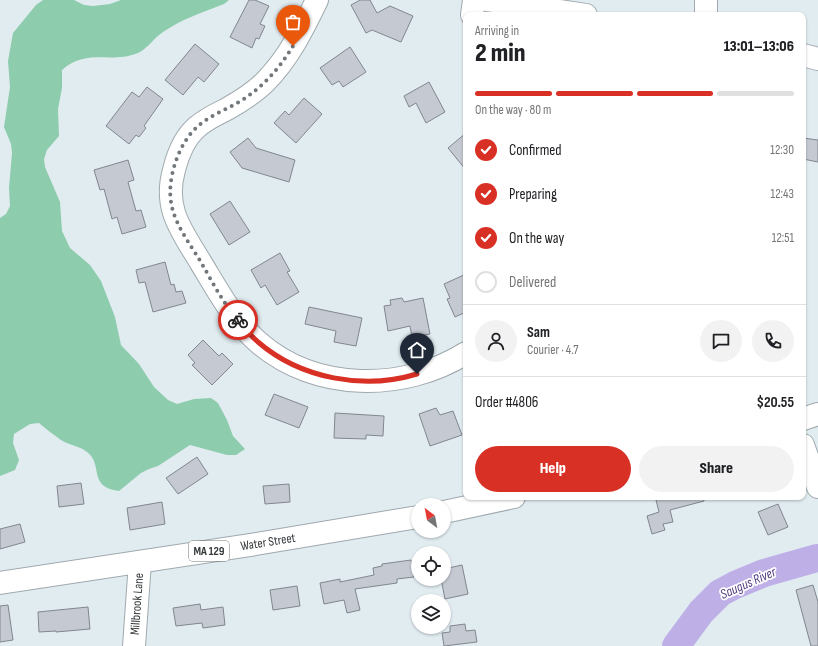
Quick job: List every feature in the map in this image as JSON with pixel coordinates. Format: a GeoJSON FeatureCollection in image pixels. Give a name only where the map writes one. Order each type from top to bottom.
{"type":"FeatureCollection","features":[{"type":"Feature","properties":{"kind":"street"},"geometry":{"type":"LineString","coordinates":[[316,0],[305,25],[275,72],[252,93],[198,126],[187,138],[179,153],[171,183],[171,202],[177,221],[217,289],[235,316],[258,342],[292,364],[310,372],[329,377],[354,380],[387,380],[427,372],[463,355]]}},
{"type":"Feature","properties":{"kind":"street"},"geometry":{"type":"LineString","coordinates":[[472,12],[474,0]]}},
{"type":"Feature","properties":{"kind":"street"},"geometry":{"type":"LineString","coordinates":[[487,0],[566,12]]}},
{"type":"Feature","properties":{"kind":"street"},"geometry":{"type":"LineString","coordinates":[[706,0],[706,12]]}},
{"type":"Feature","properties":{"kind":"street"},"geometry":{"type":"LineString","coordinates":[[806,56],[818,59]]}},
{"type":"Feature","properties":{"kind":"street"},"geometry":{"type":"LineString","coordinates":[[806,418],[818,414]]}},
{"type":"Feature","properties":{"kind":"street"},"geometry":{"type":"LineString","coordinates":[[806,453],[818,487]]}},
{"type":"Feature","properties":{"kind":"street"},"geometry":{"type":"LineString","coordinates":[[451,510],[500,500]]}},
{"type":"Feature","properties":{"kind":"street","name":"Water Street"},"geometry":{"type":"LineString","coordinates":[[0,583],[411,518]]}},
{"type":"Feature","properties":{"kind":"street","name":"Millbrook Lane"},"geometry":{"type":"LineString","coordinates":[[134,646],[140,562]]}},
{"type":"Feature","properties":{"kind":"green space"},"geometry":{"type":"Polygon","coordinates":[[[43,0],[74,0],[84,5],[93,6],[110,4],[121,0],[229,0],[224,4],[170,27],[160,34],[145,49],[138,53],[128,56],[90,58],[81,60],[71,63],[62,70],[62,88],[58,109],[59,136],[47,150],[44,159],[45,167],[60,202],[62,231],[70,248],[90,265],[101,281],[115,317],[121,345],[139,364],[154,387],[168,400],[177,404],[194,399],[211,398],[218,403],[233,436],[245,449],[236,455],[227,455],[190,445],[158,466],[141,473],[119,491],[109,489],[103,485],[97,475],[95,463],[87,452],[61,440],[39,423],[30,424],[14,434],[13,443],[19,460],[15,470],[0,476],[0,218],[6,214],[10,206],[9,188],[12,153],[11,144],[4,127],[10,87],[8,61],[13,33],[36,5],[43,0]]]}},
{"type":"Feature","properties":{"kind":"building"},"geometry":{"type":"Polygon","coordinates":[[[249,0],[255,0],[269,6],[260,24],[265,26],[259,39],[256,38],[252,48],[230,37],[249,0]]]}},
{"type":"Feature","properties":{"kind":"building"},"geometry":{"type":"Polygon","coordinates":[[[360,0],[370,0],[377,13],[390,6],[413,16],[401,42],[372,30],[366,33],[351,5],[360,0]]]}},
{"type":"Feature","properties":{"kind":"building"},"geometry":{"type":"Polygon","coordinates":[[[195,44],[219,64],[204,82],[198,77],[183,95],[165,80],[195,44]]]}},
{"type":"Feature","properties":{"kind":"building"},"geometry":{"type":"Polygon","coordinates":[[[350,47],[366,72],[343,87],[339,81],[332,85],[320,68],[350,47]]]}},
{"type":"Feature","properties":{"kind":"building"},"geometry":{"type":"Polygon","coordinates":[[[429,82],[445,112],[426,123],[416,103],[409,107],[404,96],[429,82]]]}},
{"type":"Feature","properties":{"kind":"building"},"geometry":{"type":"Polygon","coordinates":[[[147,87],[163,99],[144,126],[146,128],[139,137],[136,135],[129,144],[106,126],[132,92],[139,97],[147,87]]]}},
{"type":"Feature","properties":{"kind":"building"},"geometry":{"type":"Polygon","coordinates":[[[304,98],[322,114],[296,143],[274,123],[285,111],[289,115],[304,98]]]}},
{"type":"Feature","properties":{"kind":"building"},"geometry":{"type":"Polygon","coordinates":[[[463,136],[463,166],[448,148],[463,136]]]}},
{"type":"Feature","properties":{"kind":"building"},"geometry":{"type":"Polygon","coordinates":[[[248,138],[256,148],[295,160],[289,182],[242,168],[230,152],[248,138]]]}},
{"type":"Feature","properties":{"kind":"building"},"geometry":{"type":"Polygon","coordinates":[[[806,138],[818,140],[818,162],[806,160],[806,138]]]}},
{"type":"Feature","properties":{"kind":"building"},"geometry":{"type":"Polygon","coordinates":[[[128,160],[134,180],[128,182],[136,211],[141,210],[146,227],[122,234],[117,217],[112,219],[104,189],[100,190],[94,170],[128,160]]]}},
{"type":"Feature","properties":{"kind":"building"},"geometry":{"type":"Polygon","coordinates":[[[230,201],[250,232],[229,245],[210,214],[230,201]]]}},
{"type":"Feature","properties":{"kind":"building"},"geometry":{"type":"Polygon","coordinates":[[[280,253],[290,271],[287,272],[299,292],[277,305],[265,285],[261,288],[251,270],[280,253]]]}},
{"type":"Feature","properties":{"kind":"building"},"geometry":{"type":"Polygon","coordinates":[[[165,262],[171,285],[174,284],[176,292],[182,291],[186,303],[153,312],[145,282],[139,283],[136,270],[165,262]]]}},
{"type":"Feature","properties":{"kind":"building"},"geometry":{"type":"Polygon","coordinates":[[[463,275],[463,313],[455,317],[447,299],[450,298],[444,284],[463,275]]]}},
{"type":"Feature","properties":{"kind":"building"},"geometry":{"type":"Polygon","coordinates":[[[402,298],[404,302],[423,298],[430,334],[412,337],[410,326],[388,331],[384,306],[391,305],[390,300],[402,298]]]}},
{"type":"Feature","properties":{"kind":"building"},"geometry":{"type":"Polygon","coordinates":[[[309,307],[362,318],[356,346],[334,342],[336,331],[305,324],[309,307]]]}},
{"type":"Feature","properties":{"kind":"building"},"geometry":{"type":"Polygon","coordinates":[[[203,340],[219,356],[222,353],[233,364],[212,385],[192,365],[195,363],[188,355],[203,340]]]}},
{"type":"Feature","properties":{"kind":"building"},"geometry":{"type":"Polygon","coordinates":[[[274,394],[308,407],[299,428],[265,415],[274,394]]]}},
{"type":"Feature","properties":{"kind":"building"},"geometry":{"type":"Polygon","coordinates":[[[436,408],[440,415],[453,411],[462,435],[430,446],[419,414],[436,408]]]}},
{"type":"Feature","properties":{"kind":"building"},"geometry":{"type":"Polygon","coordinates":[[[335,413],[384,416],[383,436],[366,435],[366,439],[334,438],[335,413]]]}},
{"type":"Feature","properties":{"kind":"building"},"geometry":{"type":"Polygon","coordinates":[[[197,457],[208,474],[178,494],[166,478],[197,457]]]}},
{"type":"Feature","properties":{"kind":"building"},"geometry":{"type":"Polygon","coordinates":[[[81,483],[84,504],[59,507],[57,486],[81,483]]]}},
{"type":"Feature","properties":{"kind":"building"},"geometry":{"type":"Polygon","coordinates":[[[289,484],[290,502],[265,504],[263,486],[289,484]]]}},
{"type":"Feature","properties":{"kind":"building"},"geometry":{"type":"Polygon","coordinates":[[[656,500],[704,500],[670,510],[673,522],[663,524],[665,530],[652,534],[647,516],[659,512],[656,500]]]}},
{"type":"Feature","properties":{"kind":"building"},"geometry":{"type":"Polygon","coordinates":[[[162,502],[165,524],[130,530],[127,508],[162,502]]]}},
{"type":"Feature","properties":{"kind":"building"},"geometry":{"type":"Polygon","coordinates":[[[778,504],[788,527],[768,535],[758,512],[778,504]]]}},
{"type":"Feature","properties":{"kind":"building"},"geometry":{"type":"Polygon","coordinates":[[[20,524],[25,542],[0,549],[0,529],[20,524]]]}},
{"type":"Feature","properties":{"kind":"building"},"geometry":{"type":"Polygon","coordinates":[[[411,560],[411,577],[397,579],[397,583],[355,589],[360,610],[347,613],[344,600],[324,604],[320,583],[340,579],[340,582],[374,575],[373,568],[382,566],[382,564],[411,560]]]}},
{"type":"Feature","properties":{"kind":"building"},"geometry":{"type":"Polygon","coordinates":[[[462,565],[468,594],[451,598],[451,594],[444,594],[442,586],[451,586],[451,567],[462,565]]]}},
{"type":"Feature","properties":{"kind":"building"},"geometry":{"type":"Polygon","coordinates":[[[813,585],[818,602],[818,646],[811,646],[796,590],[813,585]]]}},
{"type":"Feature","properties":{"kind":"building"},"geometry":{"type":"Polygon","coordinates":[[[297,586],[300,606],[273,610],[270,590],[297,586]]]}},
{"type":"Feature","properties":{"kind":"building"},"geometry":{"type":"Polygon","coordinates":[[[200,604],[201,610],[223,607],[225,625],[203,628],[202,623],[176,626],[173,608],[200,604]]]}},
{"type":"Feature","properties":{"kind":"building"},"geometry":{"type":"Polygon","coordinates":[[[8,605],[13,640],[0,642],[0,606],[8,605]]]}},
{"type":"Feature","properties":{"kind":"building"},"geometry":{"type":"Polygon","coordinates":[[[88,607],[90,629],[39,632],[38,612],[88,607]]]}},
{"type":"Feature","properties":{"kind":"building"},"geometry":{"type":"Polygon","coordinates":[[[465,624],[466,631],[475,630],[477,642],[444,646],[442,634],[451,634],[451,626],[465,624]]]}},
{"type":"Feature","properties":{"kind":"waterway","name":"Saugus River"},"geometry":{"type":"LineString","coordinates":[[676,646],[701,612],[720,593],[764,573],[817,558]]}},
{"type":"Feature","properties":{"kind":"way so far"},"geometry":{"type":"LineString","coordinates":[[238,320],[223,299],[177,221],[173,211],[170,195],[173,172],[179,153],[187,138],[193,131],[206,120],[240,101],[258,88],[275,72],[293,46]]}},
{"type":"Feature","properties":{"kind":"route"},"geometry":{"type":"LineString","coordinates":[[238,320],[258,342],[269,350],[292,364],[310,372],[347,380],[369,381],[408,377],[417,374]]}}]}
